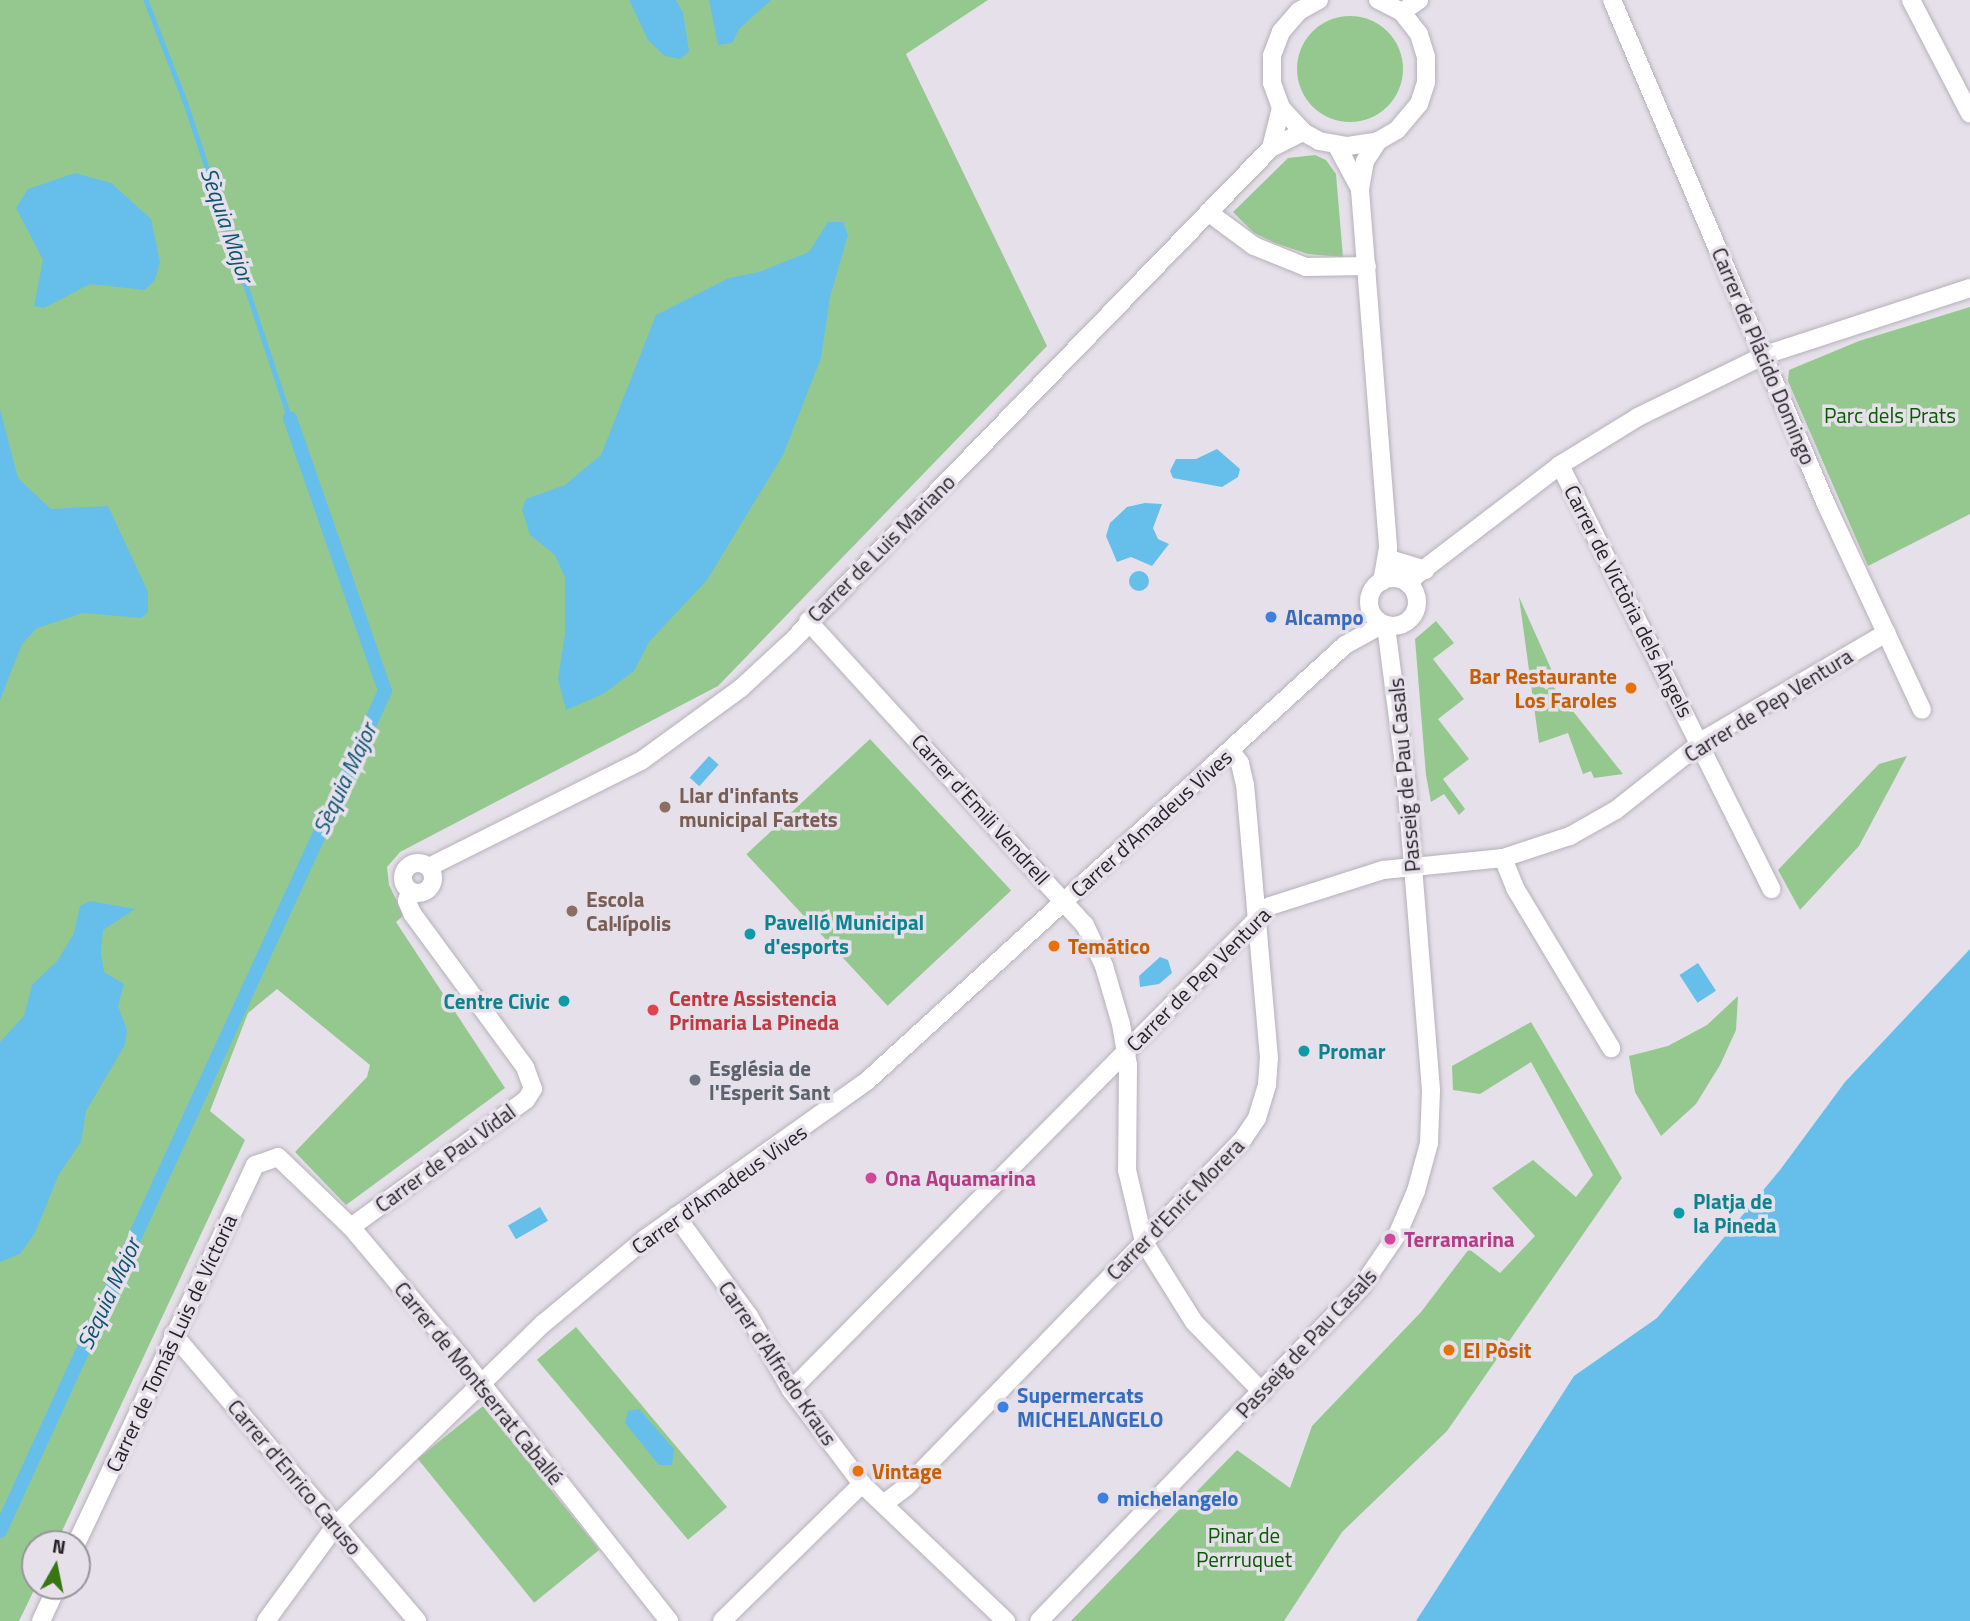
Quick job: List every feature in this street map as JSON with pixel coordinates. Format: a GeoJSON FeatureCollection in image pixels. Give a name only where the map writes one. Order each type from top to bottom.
{"type":"FeatureCollection","features":[{"type":"Feature","properties":{"kind":"street"},"geometry":{"type":"LineString","coordinates":[[1319,0],[1299,11],[1282,32],[1272,56],[1272,83],[1281,108],[1303,132],[1337,146],[1378,141]]}},
{"type":"Feature","properties":{"kind":"street"},"geometry":{"type":"LineString","coordinates":[[1378,0],[1402,12],[1423,45],[1426,82],[1406,122],[1378,141],[1365,160],[1360,190],[1390,554],[1382,581],[1371,593],[1370,608],[1385,624],[1408,621],[1416,611],[1411,589],[1390,554]]}},
{"type":"Feature","properties":{"kind":"street"},"geometry":{"type":"LineString","coordinates":[[1402,12],[1419,0]]}},
{"type":"Feature","properties":{"kind":"street","name":"Carrer de Plácido Domingo"},"geometry":{"type":"LineString","coordinates":[[1612,0],[1886,633],[1922,710]]}},
{"type":"Feature","properties":{"kind":"street"},"geometry":{"type":"LineString","coordinates":[[1911,0],[1970,114]]}},
{"type":"Feature","properties":{"kind":"street"},"geometry":{"type":"LineString","coordinates":[[1271,148],[1281,108]]}},
{"type":"Feature","properties":{"kind":"street","name":"Carrer de Luis Mariano"},"geometry":{"type":"LineString","coordinates":[[533,1086],[525,1067],[412,913],[407,901],[410,891],[423,892],[430,886],[429,867],[649,757],[741,688],[1271,148],[1303,132]]}},
{"type":"Feature","properties":{"kind":"street"},"geometry":{"type":"LineString","coordinates":[[1337,146],[1360,190]]}},
{"type":"Feature","properties":{"kind":"street"},"geometry":{"type":"LineString","coordinates":[[1208,212],[1254,246],[1306,267],[1367,266]]}},
{"type":"Feature","properties":{"kind":"street"},"geometry":{"type":"LineString","coordinates":[[1411,589],[1431,566],[1560,465],[1638,417],[1765,355],[1970,288]]}},
{"type":"Feature","properties":{"kind":"street","name":"Carrer de Victòria dels Àngels"},"geometry":{"type":"LineString","coordinates":[[1560,465],[1701,742],[1771,889]]}},
{"type":"Feature","properties":{"kind":"street"},"geometry":{"type":"LineString","coordinates":[[1390,554],[1431,566]]}},
{"type":"Feature","properties":{"kind":"street"},"geometry":{"type":"LineString","coordinates":[[1382,581],[1394,578],[1411,589]]}},
{"type":"Feature","properties":{"kind":"street","name":"Carrer d'Amadeus Vives"},"geometry":{"type":"LineString","coordinates":[[1357,636],[1370,608]]}},
{"type":"Feature","properties":{"kind":"street","name":"Carrer d'Emili Vendrell"},"geometry":{"type":"LineString","coordinates":[[808,621],[1085,925],[1101,958],[1126,1051],[1127,1170],[1144,1242],[1194,1322],[1262,1392]]}},
{"type":"Feature","properties":{"kind":"street","name":"Passeig de Pau Casals"},"geometry":{"type":"LineString","coordinates":[[1392,656],[1408,621]]}},
{"type":"Feature","properties":{"kind":"street","name":"Carrer d'Amadeus Vives"},"geometry":{"type":"LineString","coordinates":[[266,1621],[337,1525],[480,1382],[583,1289],[676,1216],[867,1081],[1357,636],[1385,624]]}},
{"type":"Feature","properties":{"kind":"street","name":"Passeig de Pau Casals"},"geometry":{"type":"LineString","coordinates":[[1039,1621],[1262,1392],[1382,1259],[1423,1171],[1430,1132],[1431,1090],[1413,866],[1392,656],[1385,624]]}},
{"type":"Feature","properties":{"kind":"street","name":"Carrer de Pep Ventura"},"geometry":{"type":"LineString","coordinates":[[791,1390],[1257,917],[1282,900],[1367,874],[1413,866],[1503,858],[1552,843],[1601,820],[1701,742],[1886,633]]}},
{"type":"Feature","properties":{"kind":"street"},"geometry":{"type":"LineString","coordinates":[[1357,636],[1392,656]]}},
{"type":"Feature","properties":{"kind":"street","name":"Carrer d'Enric Morera"},"geometry":{"type":"LineString","coordinates":[[886,1502],[906,1487],[1243,1139],[1261,1107],[1269,1068],[1257,917],[1244,775],[1230,750]]}},
{"type":"Feature","properties":{"kind":"street"},"geometry":{"type":"LineString","coordinates":[[1503,858],[1516,888],[1611,1048]]}},
{"type":"Feature","properties":{"kind":"street","name":"Carrer de Pau Vidal"},"geometry":{"type":"LineString","coordinates":[[351,1227],[526,1100],[533,1086]]}},
{"type":"Feature","properties":{"kind":"street","name":"Carrer de Montserrat Caballé"},"geometry":{"type":"LineString","coordinates":[[278,1157],[351,1227],[480,1382],[669,1621]]}},
{"type":"Feature","properties":{"kind":"street","name":"Carrer de Tomás Luis de Victoria"},"geometry":{"type":"LineString","coordinates":[[82,1530],[255,1165],[278,1157]]}},
{"type":"Feature","properties":{"kind":"street","name":"Carrer d'Alfredo Kraus"},"geometry":{"type":"LineString","coordinates":[[676,1216],[749,1317],[791,1390],[862,1484],[886,1502],[1006,1621]]}},
{"type":"Feature","properties":{"kind":"street","name":"Carrer d'Enrico Caruso"},"geometry":{"type":"LineString","coordinates":[[173,1334],[417,1621]]}},
{"type":"Feature","properties":{"kind":"street"},"geometry":{"type":"LineString","coordinates":[[722,1621],[862,1484]]}},
{"type":"Feature","properties":{"kind":"street"},"geometry":{"type":"LineString","coordinates":[[41,1621],[51,1600]]}},
{"type":"Feature","properties":{"kind":"green space"},"geometry":{"type":"Polygon","coordinates":[[[0,0],[988,0],[906,54],[1047,346],[718,686],[400,852],[387,867],[389,885],[404,915],[396,922],[505,1088],[346,1205],[295,1152],[367,1077],[370,1065],[277,989],[248,1013],[210,1111],[245,1140],[63,1530],[21,1530],[21,1600],[29,1600],[19,1621],[0,1621],[0,0]]]}},
{"type":"Feature","properties":{"kind":"green space"},"geometry":{"type":"Polygon","coordinates":[[[1350,16],[1370,20],[1388,31],[1399,49],[1403,69],[1399,89],[1388,107],[1370,118],[1350,122],[1330,118],[1312,107],[1301,89],[1297,69],[1301,49],[1312,31],[1330,20],[1350,16]]]}},
{"type":"Feature","properties":{"kind":"green space"},"geometry":{"type":"Polygon","coordinates":[[[1315,155],[1326,160],[1336,174],[1343,257],[1308,254],[1275,243],[1254,233],[1233,212],[1288,158],[1315,155]]]}},
{"type":"Feature","properties":{"kind":"green space","name":"Parc dels Prats"},"geometry":{"type":"Polygon","coordinates":[[[1970,307],[1970,514],[1868,566],[1788,381],[1789,370],[1859,341],[1970,307]]]}},
{"type":"Feature","properties":{"kind":"green space"},"geometry":{"type":"Polygon","coordinates":[[[1519,597],[1552,671],[1539,681],[1546,690],[1552,685],[1623,774],[1594,778],[1591,771],[1583,774],[1568,733],[1539,743],[1519,597]]]}},
{"type":"Feature","properties":{"kind":"green space"},"geometry":{"type":"Polygon","coordinates":[[[1436,621],[1454,643],[1433,659],[1464,699],[1438,719],[1469,759],[1443,779],[1465,809],[1459,815],[1444,794],[1431,802],[1426,775],[1415,639],[1436,621]]]}},
{"type":"Feature","properties":{"kind":"green space"},"geometry":{"type":"Polygon","coordinates":[[[870,739],[1011,890],[888,1006],[746,854],[870,739]]]}},
{"type":"Feature","properties":{"kind":"green space"},"geometry":{"type":"Polygon","coordinates":[[[1907,756],[1859,846],[1800,910],[1778,870],[1879,764],[1907,756]]]}},
{"type":"Feature","properties":{"kind":"green space"},"geometry":{"type":"Polygon","coordinates":[[[1738,996],[1736,1030],[1720,1065],[1696,1104],[1661,1136],[1635,1092],[1629,1056],[1668,1046],[1707,1025],[1738,996]]]}},
{"type":"Feature","properties":{"kind":"green space","name":"Pinar de Perrruquet"},"geometry":{"type":"Polygon","coordinates":[[[1531,1022],[1622,1178],[1447,1431],[1342,1532],[1284,1621],[1071,1621],[1237,1450],[1290,1488],[1312,1426],[1421,1312],[1469,1249],[1500,1273],[1535,1236],[1492,1188],[1533,1160],[1576,1197],[1593,1175],[1531,1062],[1480,1094],[1453,1090],[1452,1066],[1531,1022]]]}},
{"type":"Feature","properties":{"kind":"green space"},"geometry":{"type":"Polygon","coordinates":[[[576,1327],[727,1507],[688,1540],[537,1360],[576,1327]]]}},
{"type":"Feature","properties":{"kind":"green space"},"geometry":{"type":"Polygon","coordinates":[[[483,1406],[599,1550],[534,1603],[418,1459],[483,1406]]]}},
{"type":"Feature","properties":{"kind":"water"},"geometry":{"type":"Polygon","coordinates":[[[629,0],[676,0],[683,13],[689,51],[680,59],[665,56],[648,40],[629,0]]]}},
{"type":"Feature","properties":{"kind":"water"},"geometry":{"type":"Polygon","coordinates":[[[709,0],[771,0],[739,29],[732,43],[718,45],[709,0]]]}},
{"type":"Feature","properties":{"kind":"water"},"geometry":{"type":"Polygon","coordinates":[[[75,173],[111,183],[151,219],[160,262],[155,280],[145,290],[90,284],[44,308],[34,306],[43,260],[16,208],[28,189],[75,173]]]}},
{"type":"Feature","properties":{"kind":"water"},"geometry":{"type":"Polygon","coordinates":[[[828,222],[843,222],[848,235],[830,297],[821,358],[783,455],[707,580],[649,642],[634,671],[603,694],[566,710],[558,679],[565,634],[565,578],[555,555],[530,535],[522,510],[526,499],[565,485],[601,455],[656,315],[729,278],[759,272],[809,252],[828,222]]]}},
{"type":"Feature","properties":{"kind":"water"},"geometry":{"type":"Polygon","coordinates":[[[0,409],[18,478],[51,509],[108,506],[148,592],[148,612],[141,618],[83,613],[37,628],[22,644],[0,700],[0,409]]]}},
{"type":"Feature","properties":{"kind":"water"},"geometry":{"type":"Polygon","coordinates":[[[1217,449],[1240,469],[1238,477],[1222,487],[1173,478],[1170,471],[1176,459],[1196,459],[1217,449]]]}},
{"type":"Feature","properties":{"kind":"water"},"geometry":{"type":"Polygon","coordinates":[[[1145,503],[1162,504],[1153,528],[1158,539],[1169,544],[1152,566],[1131,557],[1117,562],[1106,536],[1110,523],[1127,507],[1145,503]]]}},
{"type":"Feature","properties":{"kind":"water"},"geometry":{"type":"Polygon","coordinates":[[[1135,571],[1143,571],[1149,581],[1143,591],[1135,591],[1129,585],[1129,577],[1135,571]]]}},
{"type":"Feature","properties":{"kind":"water"},"geometry":{"type":"Polygon","coordinates":[[[709,756],[719,765],[699,786],[690,778],[709,756]]]}},
{"type":"Feature","properties":{"kind":"water"},"geometry":{"type":"Polygon","coordinates":[[[90,901],[135,909],[103,930],[101,953],[104,972],[124,984],[118,1006],[127,1030],[125,1045],[86,1111],[81,1142],[59,1174],[35,1233],[20,1254],[0,1262],[0,1042],[24,1016],[32,985],[58,960],[74,933],[80,906],[90,901]]]}},
{"type":"Feature","properties":{"kind":"water"},"geometry":{"type":"Polygon","coordinates":[[[1970,949],[1970,1621],[1416,1621],[1574,1376],[1657,1318],[1780,1170],[1845,1082],[1970,949]]]}},
{"type":"Feature","properties":{"kind":"water"},"geometry":{"type":"Polygon","coordinates":[[[1160,957],[1168,960],[1172,973],[1159,984],[1140,987],[1139,976],[1160,957]]]}},
{"type":"Feature","properties":{"kind":"water"},"geometry":{"type":"Polygon","coordinates":[[[1698,963],[1716,991],[1698,1003],[1680,975],[1698,963]]]}},
{"type":"Feature","properties":{"kind":"water"},"geometry":{"type":"Polygon","coordinates":[[[540,1207],[548,1221],[516,1239],[508,1226],[540,1207]]]}},
{"type":"Feature","properties":{"kind":"water"},"geometry":{"type":"Polygon","coordinates":[[[639,1409],[674,1449],[672,1465],[659,1465],[625,1423],[628,1411],[639,1409]]]}},
{"type":"Feature","properties":{"kind":"waterway","name":"Sèquia Major"},"geometry":{"type":"LineString","coordinates":[[146,0],[185,101],[290,418]]}},
{"type":"Feature","properties":{"kind":"waterway","name":"Sèquia Major"},"geometry":{"type":"LineString","coordinates":[[0,1531],[385,691],[290,418]]}},
{"type":"Feature","properties":{"kind":"place","name":"Alcampo"},"geometry":{"type":"Point","coordinates":[1271,617]}},
{"type":"Feature","properties":{"kind":"place","name":"Bar Restaurante Los Faroles"},"geometry":{"type":"Point","coordinates":[1631,688]}},
{"type":"Feature","properties":{"kind":"place","name":"Llar d'infants municipal Fartets"},"geometry":{"type":"Point","coordinates":[665,807]}},
{"type":"Feature","properties":{"kind":"place","name":"Escola Cal·lípolis"},"geometry":{"type":"Point","coordinates":[572,911]}},
{"type":"Feature","properties":{"kind":"place","name":"Pavelló Municipal d'esports"},"geometry":{"type":"Point","coordinates":[750,934]}},
{"type":"Feature","properties":{"kind":"place","name":"Temático"},"geometry":{"type":"Point","coordinates":[1054,946]}},
{"type":"Feature","properties":{"kind":"place","name":"Centre Civic"},"geometry":{"type":"Point","coordinates":[564,1001]}},
{"type":"Feature","properties":{"kind":"place","name":"Centre Assistencia Primaria La Pineda"},"geometry":{"type":"Point","coordinates":[653,1010]}},
{"type":"Feature","properties":{"kind":"place","name":"Promar"},"geometry":{"type":"Point","coordinates":[1304,1051]}},
{"type":"Feature","properties":{"kind":"place","name":"Església de l'Esperit Sant"},"geometry":{"type":"Point","coordinates":[695,1080]}},
{"type":"Feature","properties":{"kind":"place","name":"Ona Aquamarina"},"geometry":{"type":"Point","coordinates":[871,1178]}},
{"type":"Feature","properties":{"kind":"place","name":"Platja de la Pineda"},"geometry":{"type":"Point","coordinates":[1679,1213]}},
{"type":"Feature","properties":{"kind":"place","name":"Terramarina"},"geometry":{"type":"Point","coordinates":[1390,1239]}},
{"type":"Feature","properties":{"kind":"place","name":"El Pòsit"},"geometry":{"type":"Point","coordinates":[1449,1350]}},
{"type":"Feature","properties":{"kind":"place","name":"Supermercats MICHELANGELO"},"geometry":{"type":"Point","coordinates":[1003,1407]}},
{"type":"Feature","properties":{"kind":"place","name":"Vintage"},"geometry":{"type":"Point","coordinates":[858,1471]}},
{"type":"Feature","properties":{"kind":"place","name":"michelangelo"},"geometry":{"type":"Point","coordinates":[1103,1498]}}]}
